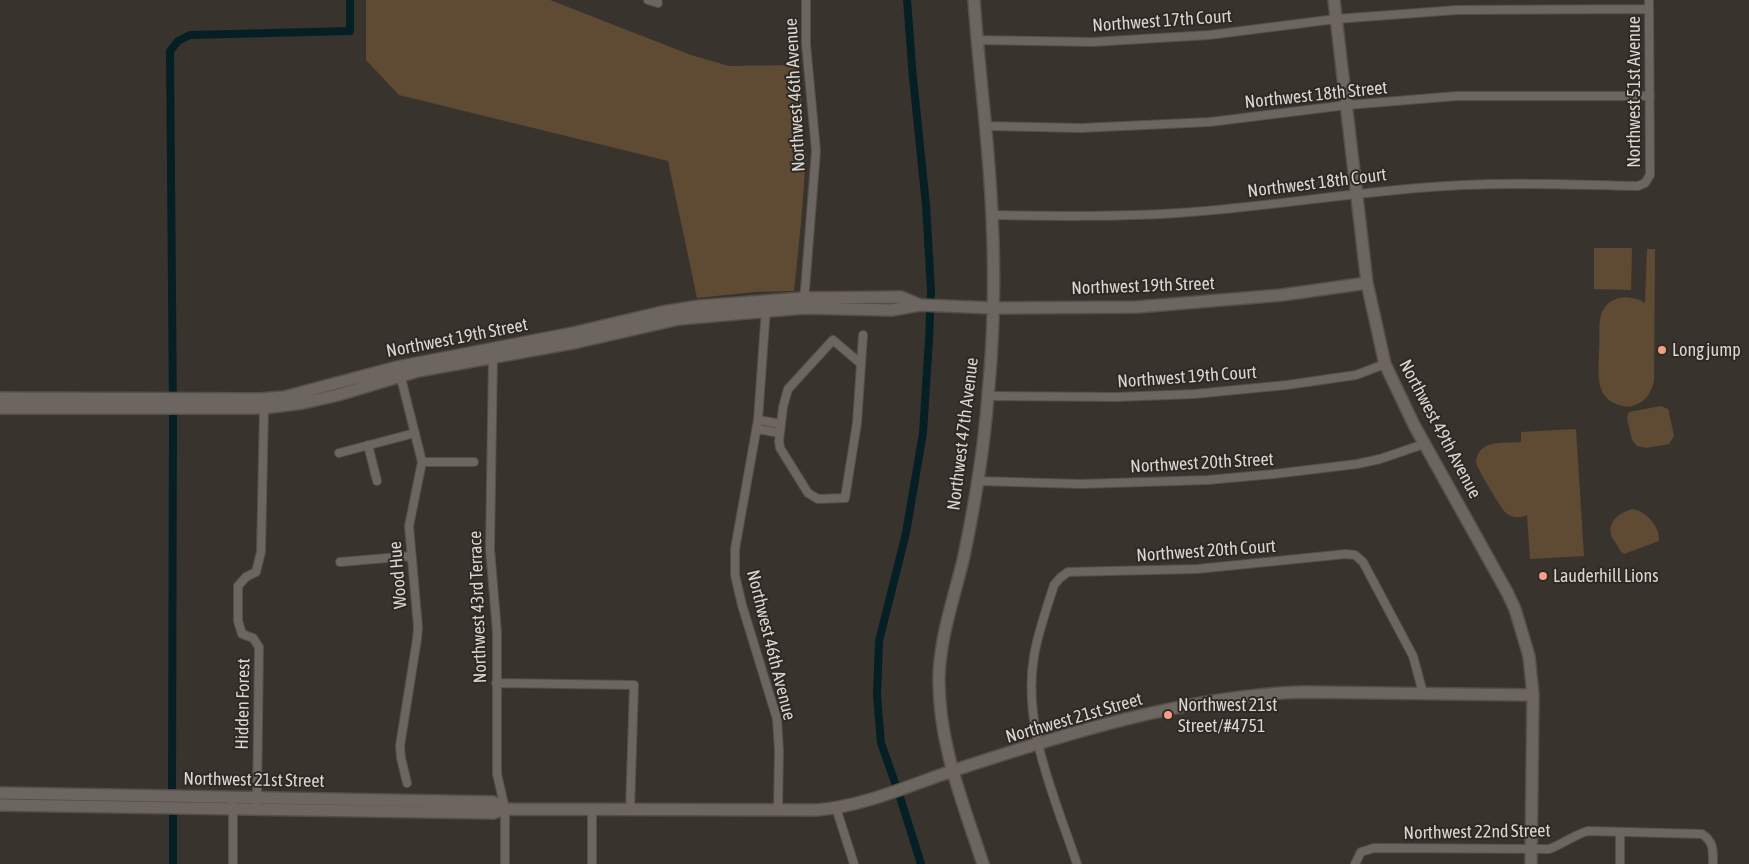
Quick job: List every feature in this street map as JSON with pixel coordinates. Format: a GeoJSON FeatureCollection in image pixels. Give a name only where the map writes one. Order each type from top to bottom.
{"type":"FeatureCollection","features":[{"type":"Feature","properties":{"kind":"street"},"geometry":{"type":"LineString","coordinates":[[648,0],[658,3]]}},
{"type":"Feature","properties":{"kind":"street","name":"Northwest 46th Avenue"},"geometry":{"type":"LineString","coordinates":[[804,303],[816,151],[806,44],[806,0]]}},
{"type":"Feature","properties":{"kind":"street","name":"Northwest 47th Avenue"},"geometry":{"type":"LineString","coordinates":[[974,0],[992,214],[994,308],[988,396],[978,481],[964,554],[943,641],[939,676],[943,725],[952,771],[983,864]]}},
{"type":"Feature","properties":{"kind":"street","name":"Northwest 49th Avenue"},"geometry":{"type":"LineString","coordinates":[[1334,0],[1367,283],[1385,364],[1424,444],[1486,553],[1515,609],[1529,656],[1534,695],[1531,864]]}},
{"type":"Feature","properties":{"kind":"street","name":"Northwest 51st Avenue"},"geometry":{"type":"LineString","coordinates":[[1645,183],[1650,175],[1649,0]]}},
{"type":"Feature","properties":{"kind":"street","name":"Northwest 17th Court"},"geometry":{"type":"LineString","coordinates":[[977,40],[1092,42],[1189,36],[1336,19],[1457,10],[1649,10]]}},
{"type":"Feature","properties":{"kind":"street","name":"Northwest 18th Street"},"geometry":{"type":"LineString","coordinates":[[986,126],[1081,128],[1210,122],[1347,105],[1457,96],[1650,96]]}},
{"type":"Feature","properties":{"kind":"street","name":"Northwest 18th Court"},"geometry":{"type":"LineString","coordinates":[[992,214],[1097,216],[1178,213],[1357,193],[1466,184],[1638,186],[1645,183]]}},
{"type":"Feature","properties":{"kind":"street","name":"Northwest 19th Street"},"geometry":{"type":"LineString","coordinates":[[190,404],[284,397],[492,352],[578,342],[700,306],[766,306],[804,303],[892,310],[920,305],[994,308],[1137,307],[1282,295],[1367,283]]}},
{"type":"Feature","properties":{"kind":"street","name":"Northwest 46th Avenue"},"geometry":{"type":"LineString","coordinates":[[766,306],[757,429],[735,549],[735,575],[742,605],[777,719],[779,751],[778,810]]}},
{"type":"Feature","properties":{"kind":"street"},"geometry":{"type":"LineString","coordinates":[[860,363],[833,340],[788,390],[783,407],[780,448],[808,493],[818,499],[844,498],[857,422],[863,335]]}},
{"type":"Feature","properties":{"kind":"street","name":"Northwest 43rd Terrace"},"geometry":{"type":"LineString","coordinates":[[492,352],[490,549],[497,632],[497,774],[505,809],[505,864]]}},
{"type":"Feature","properties":{"kind":"street","name":"Northwest 19th Court"},"geometry":{"type":"LineString","coordinates":[[988,396],[1116,397],[1194,394],[1287,385],[1356,375],[1385,364]]}},
{"type":"Feature","properties":{"kind":"street","name":"Northwest 19th Street"},"geometry":{"type":"LineString","coordinates":[[0,408],[190,404],[264,408],[303,403],[338,395],[399,372]]}},
{"type":"Feature","properties":{"kind":"street","name":"Wood Hue"},"geometry":{"type":"LineString","coordinates":[[399,372],[422,462],[409,526],[418,627],[400,746],[400,758],[407,783]]}},
{"type":"Feature","properties":{"kind":"street","name":"Northwest 19th Street"},"geometry":{"type":"LineString","coordinates":[[0,398],[156,404]]}},
{"type":"Feature","properties":{"kind":"street","name":"Hidden Forest"},"geometry":{"type":"LineString","coordinates":[[257,804],[259,648],[253,638],[242,634],[238,621],[238,586],[246,577],[256,572],[261,552],[264,408]]}},
{"type":"Feature","properties":{"kind":"street"},"geometry":{"type":"LineString","coordinates":[[758,420],[781,429]]}},
{"type":"Feature","properties":{"kind":"street"},"geometry":{"type":"LineString","coordinates":[[757,429],[781,429]]}},
{"type":"Feature","properties":{"kind":"street"},"geometry":{"type":"LineString","coordinates":[[339,453],[415,433]]}},
{"type":"Feature","properties":{"kind":"street","name":"Northwest 20th Street"},"geometry":{"type":"LineString","coordinates":[[978,481],[1081,484],[1207,480],[1357,464],[1380,459],[1424,444]]}},
{"type":"Feature","properties":{"kind":"street"},"geometry":{"type":"LineString","coordinates":[[368,445],[377,481]]}},
{"type":"Feature","properties":{"kind":"street"},"geometry":{"type":"LineString","coordinates":[[422,462],[474,462]]}},
{"type":"Feature","properties":{"kind":"street","name":"Northwest 20th Court"},"geometry":{"type":"LineString","coordinates":[[1038,745],[1031,691],[1034,655],[1054,585],[1068,572],[1197,569],[1346,554],[1355,555],[1363,562],[1414,656],[1423,693]]}},
{"type":"Feature","properties":{"kind":"street"},"geometry":{"type":"LineString","coordinates":[[340,562],[411,556]]}},
{"type":"Feature","properties":{"kind":"street"},"geometry":{"type":"LineString","coordinates":[[496,683],[634,685],[630,810]]}},
{"type":"Feature","properties":{"kind":"street","name":"Northwest 21st Street"},"geometry":{"type":"LineString","coordinates":[[0,793],[493,813],[505,809],[778,810],[836,808],[885,795],[952,771],[1038,745],[1140,717],[1225,700],[1285,693],[1534,695]]}},
{"type":"Feature","properties":{"kind":"street"},"geometry":{"type":"LineString","coordinates":[[1038,745],[1077,864]]}},
{"type":"Feature","properties":{"kind":"street"},"geometry":{"type":"LineString","coordinates":[[233,803],[233,864]]}},
{"type":"Feature","properties":{"kind":"street","name":"Northwest 21st Street"},"geometry":{"type":"LineString","coordinates":[[0,806],[233,803]]}},
{"type":"Feature","properties":{"kind":"street"},"geometry":{"type":"LineString","coordinates":[[836,808],[854,864]]}},
{"type":"Feature","properties":{"kind":"street"},"geometry":{"type":"LineString","coordinates":[[592,809],[592,864]]}},
{"type":"Feature","properties":{"kind":"street","name":"Northwest 22nd Street"},"geometry":{"type":"LineString","coordinates":[[1355,864],[1361,852],[1374,848],[1549,849],[1588,831],[1702,834],[1709,838],[1713,850],[1713,864]]}},
{"type":"Feature","properties":{"kind":"street"},"geometry":{"type":"LineString","coordinates":[[1620,832],[1620,864]]}},
{"type":"Feature","properties":{"kind":"shaded area"},"geometry":{"type":"Polygon","coordinates":[[[366,0],[550,0],[691,55],[729,66],[798,65],[806,157],[794,291],[754,292],[697,298],[668,161],[399,95],[366,60],[366,0]]]}},
{"type":"Feature","properties":{"kind":"shaded area"},"geometry":{"type":"Polygon","coordinates":[[[1594,248],[1632,248],[1631,290],[1594,289],[1594,248]]]}},
{"type":"Feature","properties":{"kind":"shaded area"},"geometry":{"type":"Polygon","coordinates":[[[1647,249],[1655,249],[1654,381],[1651,390],[1644,400],[1637,405],[1623,406],[1608,399],[1600,387],[1598,372],[1600,319],[1604,308],[1614,300],[1626,297],[1645,303],[1647,249]]]}},
{"type":"Feature","properties":{"kind":"shaded area"},"geometry":{"type":"Polygon","coordinates":[[[1661,406],[1668,409],[1674,436],[1669,444],[1646,448],[1637,446],[1632,440],[1627,418],[1629,412],[1661,406]]]}},
{"type":"Feature","properties":{"kind":"shaded area"},"geometry":{"type":"Polygon","coordinates":[[[1576,429],[1584,556],[1530,559],[1527,515],[1516,517],[1510,516],[1505,512],[1480,471],[1476,462],[1477,456],[1483,448],[1491,444],[1521,442],[1521,432],[1576,429]]]}},
{"type":"Feature","properties":{"kind":"shaded area"},"geometry":{"type":"Polygon","coordinates":[[[1633,509],[1643,513],[1652,521],[1659,536],[1659,541],[1624,554],[1612,537],[1612,524],[1624,512],[1633,509]]]}},
{"type":"Feature","properties":{"kind":"waterway"},"geometry":{"type":"LineString","coordinates":[[172,790],[173,415],[170,51],[178,41],[190,35],[350,31],[350,0]]}},
{"type":"Feature","properties":{"kind":"waterway"},"geometry":{"type":"LineString","coordinates":[[907,0],[926,205],[931,290],[929,339],[923,433],[906,533],[879,641],[877,695],[881,743],[921,864]]}},
{"type":"Feature","properties":{"kind":"waterway"},"geometry":{"type":"LineString","coordinates":[[173,816],[173,864]]}},
{"type":"Feature","properties":{"kind":"place","name":"Long jump"},"geometry":{"type":"Point","coordinates":[1662,350]}},
{"type":"Feature","properties":{"kind":"place","name":"Lauderhill Lions"},"geometry":{"type":"Point","coordinates":[1543,576]}},
{"type":"Feature","properties":{"kind":"place","name":"Northwest 21st Street/#4751"},"geometry":{"type":"Point","coordinates":[1168,715]}}]}
